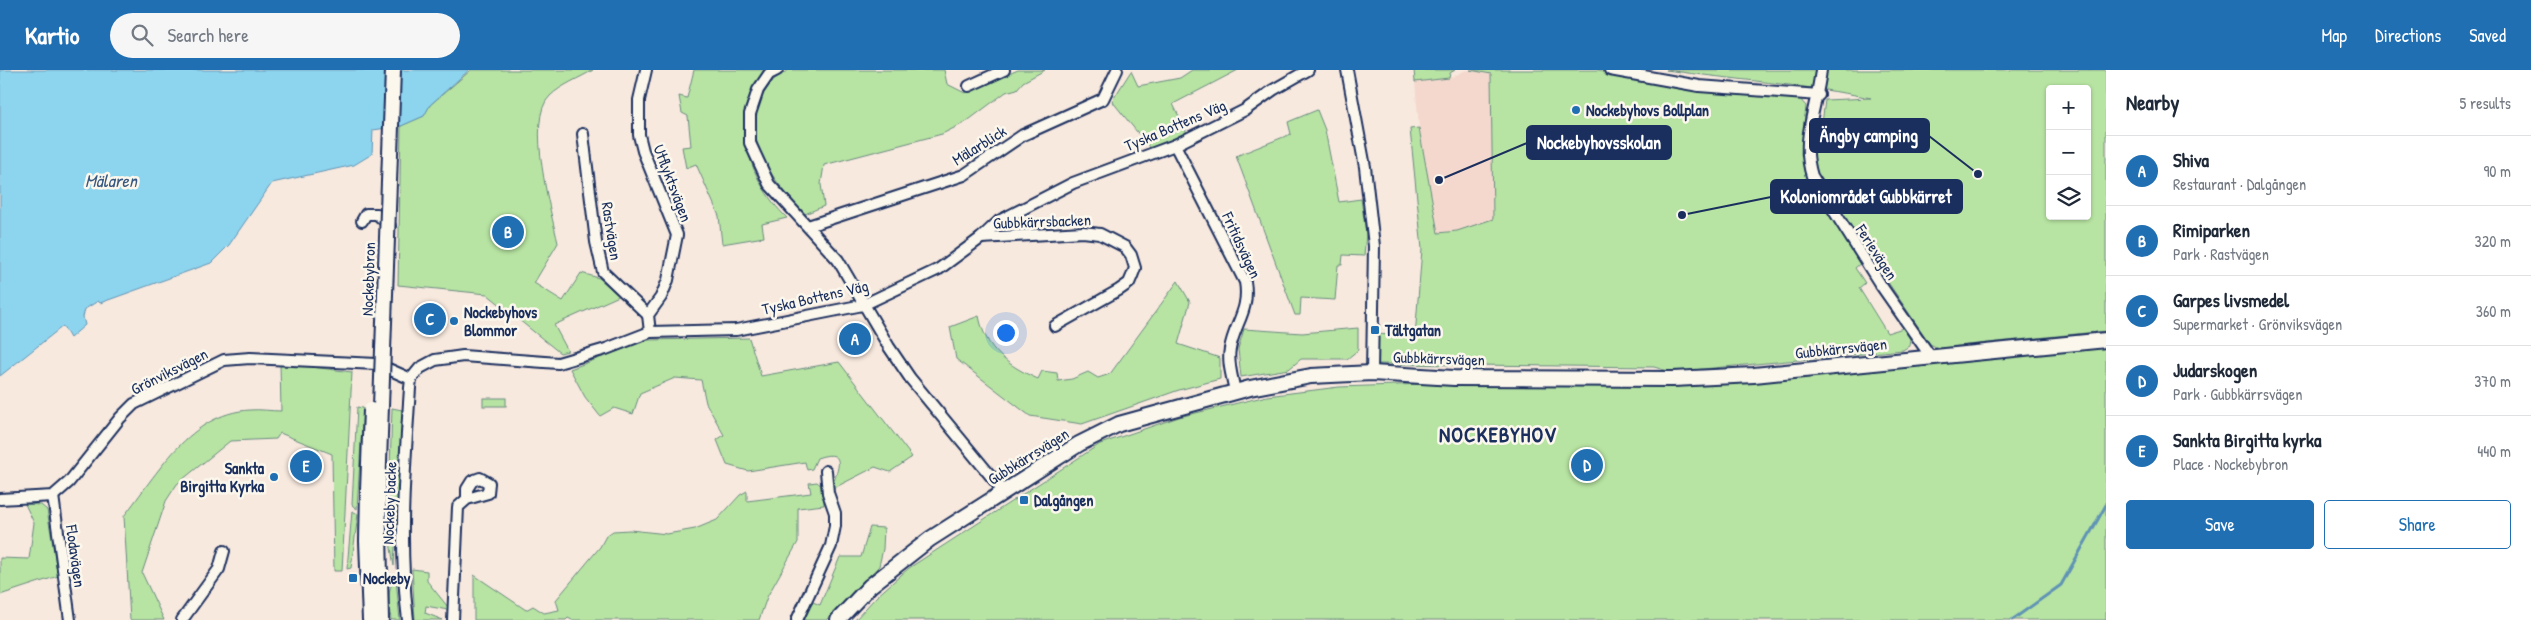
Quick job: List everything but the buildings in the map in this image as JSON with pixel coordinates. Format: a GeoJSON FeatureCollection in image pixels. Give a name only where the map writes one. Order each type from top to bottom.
{"type":"FeatureCollection","features":[{"type":"Feature","properties":{"kind":"street","name":"Nockebybron"},"geometry":{"type":"LineString","coordinates":[[373,490],[384,70]]}},
{"type":"Feature","properties":{"kind":"street","name":"Nockebybron"},"geometry":{"type":"LineString","coordinates":[[373,490],[393,70]]}},
{"type":"Feature","properties":{"kind":"street","name":"Utflyktsvägen"},"geometry":{"type":"LineString","coordinates":[[646,70],[639,100],[639,135],[643,151],[678,235],[668,280],[662,297],[648,315]]}},
{"type":"Feature","properties":{"kind":"street"},"geometry":{"type":"LineString","coordinates":[[777,70],[769,74],[758,90],[750,114],[750,143],[769,184],[838,260],[863,305],[910,378],[1004,492]]}},
{"type":"Feature","properties":{"kind":"street"},"geometry":{"type":"LineString","coordinates":[[969,86],[1004,70]]}},
{"type":"Feature","properties":{"kind":"street","name":"Mälarblick"},"geometry":{"type":"LineString","coordinates":[[808,226],[964,175],[1023,135],[1103,99],[1117,70]]}},
{"type":"Feature","properties":{"kind":"street","name":"Tyska Bottens Väg"},"geometry":{"type":"LineString","coordinates":[[411,383],[420,368],[435,360],[463,356],[558,363],[606,349],[650,332],[736,330],[863,305],[939,269],[981,238],[1000,221],[1073,183],[1175,145],[1246,110],[1273,90],[1308,70]]}},
{"type":"Feature","properties":{"kind":"street"},"geometry":{"type":"LineString","coordinates":[[1347,70],[1365,167],[1374,246],[1372,373]]}},
{"type":"Feature","properties":{"kind":"street"},"geometry":{"type":"LineString","coordinates":[[1610,70],[1699,86],[1818,95]]}},
{"type":"Feature","properties":{"kind":"street","name":"Ferievägen"},"geometry":{"type":"LineString","coordinates":[[1821,70],[1818,95],[1807,139],[1806,158],[1812,176],[1880,284],[1931,357]]}},
{"type":"Feature","properties":{"kind":"street","name":"Rastvägen"},"geometry":{"type":"LineString","coordinates":[[583,134],[596,242],[603,272],[648,315]]}},
{"type":"Feature","properties":{"kind":"street","name":"Fritidsvägen"},"geometry":{"type":"LineString","coordinates":[[1175,145],[1245,282],[1248,297],[1230,349],[1230,364],[1236,392]]}},
{"type":"Feature","properties":{"kind":"street"},"geometry":{"type":"LineString","coordinates":[[362,221],[366,214],[377,214],[391,227],[389,369]]}},
{"type":"Feature","properties":{"kind":"street","name":"Gubbkärrsbacken"},"geometry":{"type":"LineString","coordinates":[[981,238],[1083,232],[1100,234],[1125,247],[1131,255],[1135,268],[1129,283],[1055,326]]}},
{"type":"Feature","properties":{"kind":"street"},"geometry":{"type":"LineString","coordinates":[[648,315],[650,332]]}},
{"type":"Feature","properties":{"kind":"street","name":"Gubbkärrsvägen"},"geometry":{"type":"LineString","coordinates":[[838,620],[870,586],[930,539],[1079,444],[1119,424],[1236,392],[1311,376],[1372,373],[1454,378],[1673,379],[1754,375],[2106,340]]}},
{"type":"Feature","properties":{"kind":"street","name":"Grönviksvägen"},"geometry":{"type":"LineString","coordinates":[[53,496],[69,482],[134,404],[224,360],[250,358],[294,359],[377,364],[411,383]]}},
{"type":"Feature","properties":{"kind":"street","name":"Nockeby backe"},"geometry":{"type":"LineString","coordinates":[[408,620],[402,575],[404,489],[411,383]]}},
{"type":"Feature","properties":{"kind":"street"},"geometry":{"type":"LineString","coordinates":[[798,620],[831,546],[835,526],[835,513],[828,493],[826,471]]}},
{"type":"Feature","properties":{"kind":"street"},"geometry":{"type":"LineString","coordinates":[[370,620],[367,558],[373,490]]}},
{"type":"Feature","properties":{"kind":"street"},"geometry":{"type":"LineString","coordinates":[[373,490],[378,541],[381,620]]}},
{"type":"Feature","properties":{"kind":"street"},"geometry":{"type":"LineString","coordinates":[[0,498],[53,496]]}},
{"type":"Feature","properties":{"kind":"street","name":"Flodavägen"},"geometry":{"type":"LineString","coordinates":[[53,496],[70,620]]}},
{"type":"Feature","properties":{"kind":"street"},"geometry":{"type":"LineString","coordinates":[[453,620],[456,522],[458,507],[467,499]]}},
{"type":"Feature","properties":{"kind":"street"},"geometry":{"type":"LineString","coordinates":[[182,620],[219,569],[224,551]]}},
{"type":"Feature","properties":{"kind":"shaded area"},"geometry":{"type":"Polygon","coordinates":[[[1466,70],[1491,74],[1493,219],[1457,231],[1438,233],[1419,128],[1415,82],[1452,77],[1466,70]]]}},
{"type":"Feature","properties":{"kind":"green space"},"geometry":{"type":"Polygon","coordinates":[[[471,70],[593,70],[565,85],[550,96],[543,108],[540,124],[542,166],[558,243],[534,283],[563,301],[581,273],[599,278],[619,296],[554,325],[568,351],[560,353],[487,294],[398,285],[401,126],[424,116],[430,105],[471,70]]]}},
{"type":"Feature","properties":{"kind":"green space"},"geometry":{"type":"Polygon","coordinates":[[[694,70],[768,70],[756,88],[749,107],[746,127],[748,147],[761,185],[787,218],[762,224],[764,237],[722,244],[719,216],[696,164],[686,168],[682,147],[691,146],[688,116],[682,113],[679,96],[687,98],[694,70]]]}},
{"type":"Feature","properties":{"kind":"green space"},"geometry":{"type":"Polygon","coordinates":[[[789,70],[944,70],[947,84],[965,93],[1018,70],[1045,70],[1023,82],[1017,89],[1006,92],[966,122],[942,134],[824,165],[821,184],[824,206],[805,214],[783,189],[764,161],[755,130],[756,113],[762,97],[770,84],[789,70]]]}},
{"type":"Feature","properties":{"kind":"green space"},"geometry":{"type":"Polygon","coordinates":[[[1192,70],[1238,70],[1173,104],[1187,133],[1150,148],[1112,101],[1131,71],[1138,86],[1180,78],[1192,70]]]}},
{"type":"Feature","properties":{"kind":"green space"},"geometry":{"type":"Polygon","coordinates":[[[1414,70],[1455,70],[1450,73],[1449,78],[1415,82],[1414,70]]]}},
{"type":"Feature","properties":{"kind":"green space"},"geometry":{"type":"Polygon","coordinates":[[[1470,70],[1598,70],[1697,88],[1799,98],[1806,106],[1801,154],[1808,179],[1862,262],[1855,268],[1865,283],[1859,288],[1887,333],[1903,328],[1910,339],[1909,346],[1903,350],[1671,372],[1654,367],[1379,364],[1375,359],[1377,334],[1415,337],[1422,249],[1410,129],[1419,128],[1438,233],[1457,231],[1493,219],[1491,74],[1470,70]]]}},
{"type":"Feature","properties":{"kind":"green space"},"geometry":{"type":"Polygon","coordinates":[[[1666,70],[2106,70],[2106,331],[1938,348],[1930,344],[1817,178],[1811,150],[1812,135],[1821,132],[1825,100],[1871,98],[1820,89],[1666,70]]]}},
{"type":"Feature","properties":{"kind":"green space"},"geometry":{"type":"Polygon","coordinates":[[[1317,110],[1325,130],[1339,202],[1361,199],[1366,233],[1364,256],[1343,255],[1342,265],[1338,265],[1335,300],[1301,298],[1300,315],[1295,315],[1236,156],[1291,134],[1288,122],[1317,110]]]}},
{"type":"Feature","properties":{"kind":"green space"},"geometry":{"type":"Polygon","coordinates":[[[1178,281],[1190,302],[1178,344],[1220,358],[1220,379],[1179,390],[1082,424],[1030,416],[956,359],[950,327],[979,316],[987,338],[999,355],[1017,368],[1038,379],[1042,371],[1057,373],[1058,381],[1072,379],[1088,372],[1098,378],[1110,374],[1178,281]]]}},
{"type":"Feature","properties":{"kind":"green space"},"geometry":{"type":"Polygon","coordinates":[[[1358,328],[1358,350],[1347,359],[1301,359],[1289,369],[1241,377],[1238,349],[1244,329],[1302,333],[1358,328]]]}},
{"type":"Feature","properties":{"kind":"green space"},"geometry":{"type":"Polygon","coordinates":[[[749,338],[761,376],[839,362],[912,457],[890,472],[875,467],[832,489],[838,464],[838,459],[834,456],[828,455],[817,458],[812,469],[807,470],[805,462],[748,471],[727,465],[717,440],[724,435],[706,403],[701,380],[675,378],[640,393],[633,414],[614,408],[600,416],[585,397],[570,369],[648,340],[749,338]]]}},
{"type":"Feature","properties":{"kind":"green space"},"geometry":{"type":"Polygon","coordinates":[[[2106,348],[2106,620],[855,620],[876,597],[909,568],[1100,444],[1179,417],[1267,396],[1339,387],[1511,381],[1654,387],[1709,385],[2106,348]]]}},
{"type":"Feature","properties":{"kind":"green space"},"geometry":{"type":"Polygon","coordinates":[[[280,363],[352,372],[342,571],[334,571],[332,454],[280,433],[276,439],[230,441],[177,484],[166,501],[142,573],[164,620],[130,620],[124,516],[177,448],[192,434],[210,422],[229,414],[250,410],[281,411],[280,363]]]}},
{"type":"Feature","properties":{"kind":"green space"},"geometry":{"type":"Polygon","coordinates":[[[483,398],[506,398],[506,406],[483,406],[483,398]]]}},
{"type":"Feature","properties":{"kind":"green space"},"geometry":{"type":"Polygon","coordinates":[[[357,407],[363,408],[357,509],[352,505],[357,407]]]}},
{"type":"Feature","properties":{"kind":"green space"},"geometry":{"type":"Polygon","coordinates":[[[392,408],[402,410],[394,566],[388,530],[392,408]]]}},
{"type":"Feature","properties":{"kind":"green space"},"geometry":{"type":"Polygon","coordinates":[[[817,482],[823,487],[824,505],[798,508],[798,542],[767,597],[759,620],[572,620],[568,618],[566,620],[474,620],[474,575],[526,610],[533,606],[544,613],[559,610],[556,600],[600,547],[606,536],[613,531],[630,530],[667,534],[695,529],[717,520],[740,495],[747,491],[747,501],[811,493],[809,483],[817,482]]]}},
{"type":"Feature","properties":{"kind":"green space"},"geometry":{"type":"Polygon","coordinates":[[[25,504],[41,505],[47,510],[58,576],[0,595],[0,558],[29,559],[34,523],[25,504]]]}},
{"type":"Feature","properties":{"kind":"green space"},"geometry":{"type":"Polygon","coordinates":[[[352,511],[358,514],[351,568],[347,569],[352,511]]]}},
{"type":"Feature","properties":{"kind":"green space"},"geometry":{"type":"Polygon","coordinates":[[[870,527],[884,528],[883,549],[879,566],[826,620],[804,620],[813,602],[820,605],[840,557],[861,557],[870,527]]]}},
{"type":"Feature","properties":{"kind":"green space"},"geometry":{"type":"Polygon","coordinates":[[[412,569],[427,571],[427,581],[448,607],[448,610],[426,606],[425,613],[443,620],[415,620],[412,569]]]}},
{"type":"Feature","properties":{"kind":"green space"},"geometry":{"type":"Polygon","coordinates":[[[396,580],[400,620],[391,620],[389,593],[396,580]]]}},
{"type":"Feature","properties":{"kind":"water","name":"Mälaren"},"geometry":{"type":"Polygon","coordinates":[[[0,70],[469,70],[430,105],[424,116],[401,126],[373,130],[372,154],[354,165],[272,183],[229,245],[211,263],[100,303],[98,301],[85,309],[83,317],[85,325],[70,338],[63,326],[0,376],[0,70]]]}},
{"type":"Feature","properties":{"kind":"waterway"},"geometry":{"type":"LineString","coordinates":[[2012,620],[2061,585],[2106,505]]}},
{"type":"Feature","properties":{"kind":"place","name":"Nockebyhovs Bollplan"},"geometry":{"type":"Point","coordinates":[1576,110]}},
{"type":"Feature","properties":{"kind":"place","name":"Ängby camping"},"geometry":{"type":"Point","coordinates":[1978,174]}},
{"type":"Feature","properties":{"kind":"place","name":"Nockebyhovsskolan"},"geometry":{"type":"Point","coordinates":[1439,180]}},
{"type":"Feature","properties":{"kind":"place","name":"Koloniområdet Gubbkärret"},"geometry":{"type":"Point","coordinates":[1682,215]}},
{"type":"Feature","properties":{"kind":"place","name":"Rimiparken"},"geometry":{"type":"Point","coordinates":[508,232]}},
{"type":"Feature","properties":{"kind":"place","name":"Garpes livsmedel"},"geometry":{"type":"Point","coordinates":[430,319]}},
{"type":"Feature","properties":{"kind":"place","name":"Nockebyhovs Blommor"},"geometry":{"type":"Point","coordinates":[454,321]}},
{"type":"Feature","properties":{"kind":"place","name":"Tältgatan"},"geometry":{"type":"Point","coordinates":[1375,330]}},
{"type":"Feature","properties":{"kind":"place","name":"Shiva"},"geometry":{"type":"Point","coordinates":[855,339]}},
{"type":"Feature","properties":{"kind":"place","name":"Judarskogen"},"geometry":{"type":"Point","coordinates":[1587,465]}},
{"type":"Feature","properties":{"kind":"place","name":"Sankta Birgitta kyrka"},"geometry":{"type":"Point","coordinates":[306,466]}},
{"type":"Feature","properties":{"kind":"place","name":"Sankta Birgitta Kyrka"},"geometry":{"type":"Point","coordinates":[274,477]}},
{"type":"Feature","properties":{"kind":"place","name":"Dalgången"},"geometry":{"type":"Point","coordinates":[1024,500]}},
{"type":"Feature","properties":{"kind":"place","name":"Nockeby"},"geometry":{"type":"Point","coordinates":[353,578]}},
{"type":"Feature","properties":{"kind":"district","name":"NOCKEBYHOV"},"geometry":{"type":"Point","coordinates":[1498,435]}}]}
